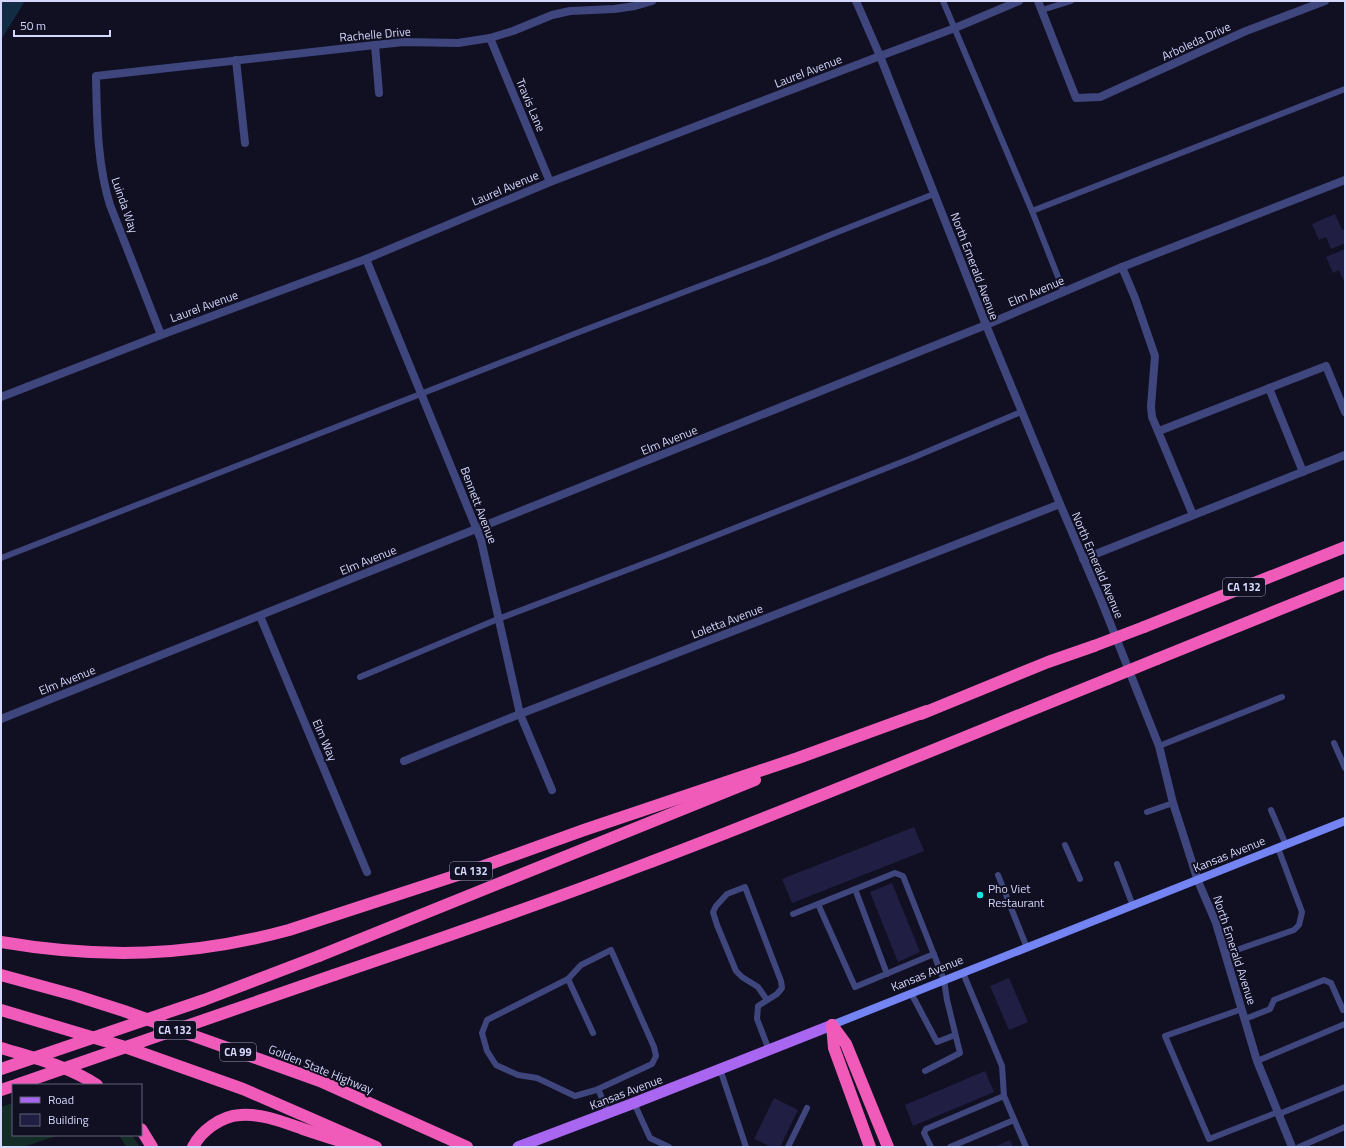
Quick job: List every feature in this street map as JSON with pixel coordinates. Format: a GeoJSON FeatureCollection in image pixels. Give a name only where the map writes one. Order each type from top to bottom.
{"type":"FeatureCollection","features":[{"type":"Feature","properties":{"kind":"highway","name":"CA 132"},"geometry":{"type":"LineString","coordinates":[[1,942],[64,951],[124,954],[184,950],[237,943],[289,930],[473,870],[599,825],[798,758],[927,711],[1345,547]]}},
{"type":"Feature","properties":{"kind":"highway","name":"CA 132"},"geometry":{"type":"LineString","coordinates":[[19,1084],[488,922],[641,866],[1345,583]]}},
{"type":"Feature","properties":{"kind":"highway"},"geometry":{"type":"LineString","coordinates":[[1,1069],[204,1000],[319,956],[927,711]]}},
{"type":"Feature","properties":{"kind":"highway","name":"Golden State Highway"},"geometry":{"type":"LineString","coordinates":[[1,975],[74,995],[124,1011],[320,1081],[467,1147]]}},
{"type":"Feature","properties":{"kind":"highway"},"geometry":{"type":"LineString","coordinates":[[1,1010],[125,1047],[243,1089],[376,1147]]}},
{"type":"Feature","properties":{"kind":"highway"},"geometry":{"type":"LineString","coordinates":[[832,1024],[834,1048],[870,1147]]}},
{"type":"Feature","properties":{"kind":"highway"},"geometry":{"type":"LineString","coordinates":[[832,1024],[846,1044],[888,1147]]}},
{"type":"Feature","properties":{"kind":"highway"},"geometry":{"type":"LineString","coordinates":[[1,1048],[60,1066],[95,1084]]}},
{"type":"Feature","properties":{"kind":"highway"},"geometry":{"type":"LineString","coordinates":[[1,1090],[12,1086]]}},
{"type":"Feature","properties":{"kind":"highway"},"geometry":{"type":"LineString","coordinates":[[193,1147],[203,1133],[211,1127],[225,1119],[240,1115],[258,1116],[281,1121],[359,1147]]}},
{"type":"Feature","properties":{"kind":"highway"},"geometry":{"type":"LineString","coordinates":[[142,1131],[152,1147]]}},
{"type":"Feature","properties":{"kind":"main road","name":"Kansas Avenue"},"geometry":{"type":"LineString","coordinates":[[518,1147],[634,1103],[1198,881],[1345,821]]}},
{"type":"Feature","properties":{"kind":"street","name":"Rachelle Drive"},"geometry":{"type":"LineString","coordinates":[[96,76],[404,42],[458,43],[490,38],[513,31],[552,15],[570,11],[614,9],[635,6],[652,1]]}},
{"type":"Feature","properties":{"kind":"street","name":"North Emerald Avenue"},"geometry":{"type":"LineString","coordinates":[[856,1],[880,56],[986,326],[1101,600],[1159,746],[1173,803],[1198,881],[1216,923],[1257,1061],[1292,1147]]}},
{"type":"Feature","properties":{"kind":"street","name":"Laurel Avenue"},"geometry":{"type":"LineString","coordinates":[[1,397],[366,259],[550,182],[955,28],[1019,1]]}},
{"type":"Feature","properties":{"kind":"street"},"geometry":{"type":"LineString","coordinates":[[1038,1],[1042,10]]}},
{"type":"Feature","properties":{"kind":"street","name":"Arboleda Drive"},"geometry":{"type":"LineString","coordinates":[[1042,10],[1076,98],[1100,97],[1246,31],[1325,1]]}},
{"type":"Feature","properties":{"kind":"street","name":"Travis Lane"},"geometry":{"type":"LineString","coordinates":[[490,38],[550,182]]}},
{"type":"Feature","properties":{"kind":"street"},"geometry":{"type":"LineString","coordinates":[[375,45],[379,93]]}},
{"type":"Feature","properties":{"kind":"street"},"geometry":{"type":"LineString","coordinates":[[236,60],[246,143]]}},
{"type":"Feature","properties":{"kind":"street","name":"Luinda Way"},"geometry":{"type":"LineString","coordinates":[[96,76],[98,126],[104,187],[162,335]]}},
{"type":"Feature","properties":{"kind":"street","name":"Elm Avenue"},"geometry":{"type":"LineString","coordinates":[[1,719],[986,326],[1122,267],[1345,180]]}},
{"type":"Feature","properties":{"kind":"street","name":"Bennett Avenue"},"geometry":{"type":"LineString","coordinates":[[366,259],[477,530],[484,552],[520,714],[552,790]]}},
{"type":"Feature","properties":{"kind":"street"},"geometry":{"type":"LineString","coordinates":[[1122,267],[1153,349],[1155,364],[1151,406],[1152,417],[1193,515]]}},
{"type":"Feature","properties":{"kind":"street"},"geometry":{"type":"LineString","coordinates":[[1158,431],[1326,366],[1345,412]]}},
{"type":"Feature","properties":{"kind":"street"},"geometry":{"type":"LineString","coordinates":[[1269,388],[1303,472]]}},
{"type":"Feature","properties":{"kind":"street"},"geometry":{"type":"LineString","coordinates":[[1083,559],[1345,455]]}},
{"type":"Feature","properties":{"kind":"street","name":"Loletta Avenue"},"geometry":{"type":"LineString","coordinates":[[404,761],[520,714],[1060,504]]}},
{"type":"Feature","properties":{"kind":"street","name":"Elm Way"},"geometry":{"type":"LineString","coordinates":[[260,616],[367,872]]}},
{"type":"Feature","properties":{"kind":"lane"},"geometry":{"type":"LineString","coordinates":[[943,1],[1032,211],[1064,292]]}},
{"type":"Feature","properties":{"kind":"lane"},"geometry":{"type":"LineString","coordinates":[[1042,10],[1071,1]]}},
{"type":"Feature","properties":{"kind":"lane"},"geometry":{"type":"LineString","coordinates":[[1032,211],[1345,89]]}},
{"type":"Feature","properties":{"kind":"lane"},"geometry":{"type":"LineString","coordinates":[[1,558],[587,329],[771,259],[934,194]]}},
{"type":"Feature","properties":{"kind":"lane"},"geometry":{"type":"LineString","coordinates":[[360,677],[498,619],[669,554],[912,458],[1021,412]]}},
{"type":"Feature","properties":{"kind":"lane"},"geometry":{"type":"LineString","coordinates":[[1159,746],[1282,698]]}},
{"type":"Feature","properties":{"kind":"lane"},"geometry":{"type":"LineString","coordinates":[[1334,742],[1345,768]]}},
{"type":"Feature","properties":{"kind":"lane"},"geometry":{"type":"LineString","coordinates":[[1147,812],[1173,803]]}},
{"type":"Feature","properties":{"kind":"lane"},"geometry":{"type":"LineString","coordinates":[[1271,810],[1286,845]]}},
{"type":"Feature","properties":{"kind":"lane"},"geometry":{"type":"LineString","coordinates":[[1066,844],[1080,879]]}},
{"type":"Feature","properties":{"kind":"lane"},"geometry":{"type":"LineString","coordinates":[[1225,954],[1294,930],[1299,925],[1302,912],[1278,848]]}},
{"type":"Feature","properties":{"kind":"lane"},"geometry":{"type":"LineString","coordinates":[[1117,864],[1133,906]]}},
{"type":"Feature","properties":{"kind":"lane"},"geometry":{"type":"LineString","coordinates":[[793,914],[894,873],[903,876],[944,980],[947,1000],[960,1053],[925,1071]]}},
{"type":"Feature","properties":{"kind":"lane"},"geometry":{"type":"LineString","coordinates":[[998,875],[1028,948]]}},
{"type":"Feature","properties":{"kind":"lane"},"geometry":{"type":"LineString","coordinates":[[767,1000],[758,987],[742,977],[736,971],[717,925],[714,912],[716,906],[727,894],[745,887],[782,981],[782,988],[777,994],[758,1006],[757,1019],[769,1050]]}},
{"type":"Feature","properties":{"kind":"lane"},"geometry":{"type":"LineString","coordinates":[[855,889],[887,974]]}},
{"type":"Feature","properties":{"kind":"lane"},"geometry":{"type":"LineString","coordinates":[[818,904],[855,987],[934,954]]}},
{"type":"Feature","properties":{"kind":"lane"},"geometry":{"type":"LineString","coordinates":[[611,950],[654,1047],[656,1056],[652,1064],[598,1089],[575,1096],[537,1078],[518,1075],[496,1065],[487,1051],[482,1033],[487,1020],[568,979],[581,965],[611,950]]}},
{"type":"Feature","properties":{"kind":"lane"},"geometry":{"type":"LineString","coordinates":[[963,973],[1002,1066],[1004,1096],[1026,1147]]}},
{"type":"Feature","properties":{"kind":"lane"},"geometry":{"type":"LineString","coordinates":[[568,979],[593,1033]]}},
{"type":"Feature","properties":{"kind":"lane"},"geometry":{"type":"LineString","coordinates":[[1245,1019],[1270,1009],[1274,1000],[1324,980],[1332,983],[1343,1010]]}},
{"type":"Feature","properties":{"kind":"lane"},"geometry":{"type":"LineString","coordinates":[[912,993],[938,1042],[955,1035]]}},
{"type":"Feature","properties":{"kind":"lane"},"geometry":{"type":"LineString","coordinates":[[1242,1008],[1165,1036],[1209,1139],[1345,1087]]}},
{"type":"Feature","properties":{"kind":"lane"},"geometry":{"type":"LineString","coordinates":[[1257,1061],[1345,1024]]}},
{"type":"Feature","properties":{"kind":"lane"},"geometry":{"type":"LineString","coordinates":[[720,1069],[746,1147]]}},
{"type":"Feature","properties":{"kind":"lane"},"geometry":{"type":"LineString","coordinates":[[598,1089],[608,1112]]}},
{"type":"Feature","properties":{"kind":"lane"},"geometry":{"type":"LineString","coordinates":[[931,1147],[924,1133],[926,1129],[1004,1096]]}},
{"type":"Feature","properties":{"kind":"lane"},"geometry":{"type":"LineString","coordinates":[[634,1103],[650,1138],[669,1147]]}},
{"type":"Feature","properties":{"kind":"lane"},"geometry":{"type":"LineString","coordinates":[[788,1147],[807,1108]]}},
{"type":"Feature","properties":{"kind":"lane"},"geometry":{"type":"LineString","coordinates":[[950,1147],[1014,1120]]}},
{"type":"Feature","properties":{"kind":"lane"},"geometry":{"type":"LineString","coordinates":[[1299,1147],[1345,1127]]}},
{"type":"Feature","properties":{"kind":"green space"},"geometry":{"type":"Polygon","coordinates":[[[12,1103],[12,1136],[56,1136],[23,1147],[1,1147],[1,1107],[12,1103]]]}},
{"type":"Feature","properties":{"kind":"green space"},"geometry":{"type":"Polygon","coordinates":[[[120,1136],[133,1136],[140,1147],[126,1147],[120,1136]]]}},
{"type":"Feature","properties":{"kind":"water"},"geometry":{"type":"Polygon","coordinates":[[[1,1],[25,1],[1,40],[1,1]]]}},
{"type":"Feature","properties":{"kind":"building"},"geometry":{"type":"Polygon","coordinates":[[[1335,214],[1342,230],[1345,229],[1345,243],[1331,249],[1326,237],[1319,240],[1312,224],[1335,214]]]}},
{"type":"Feature","properties":{"kind":"building"},"geometry":{"type":"Polygon","coordinates":[[[1345,249],[1345,284],[1339,270],[1333,273],[1326,257],[1345,249]]]}},
{"type":"Feature","properties":{"kind":"building"},"geometry":{"type":"Polygon","coordinates":[[[914,827],[924,851],[792,903],[782,879],[914,827]]]}},
{"type":"Feature","properties":{"kind":"building"},"geometry":{"type":"Polygon","coordinates":[[[892,883],[920,952],[898,962],[870,892],[892,883]]]}},
{"type":"Feature","properties":{"kind":"building"},"geometry":{"type":"Polygon","coordinates":[[[1009,978],[1028,1022],[1009,1030],[990,986],[1009,978]]]}},
{"type":"Feature","properties":{"kind":"building"},"geometry":{"type":"Polygon","coordinates":[[[985,1071],[994,1092],[913,1126],[905,1105],[985,1071]]]}},
{"type":"Feature","properties":{"kind":"building"},"geometry":{"type":"Polygon","coordinates":[[[774,1098],[798,1110],[780,1147],[772,1147],[754,1139],[774,1098]]]}},
{"type":"Feature","properties":{"kind":"building"},"geometry":{"type":"Polygon","coordinates":[[[1010,1140],[1013,1147],[994,1147],[1010,1140]]]}},
{"type":"Feature","properties":{"kind":"place","name":"Pho Viet Restaurant"},"geometry":{"type":"Point","coordinates":[980,895]}}]}
